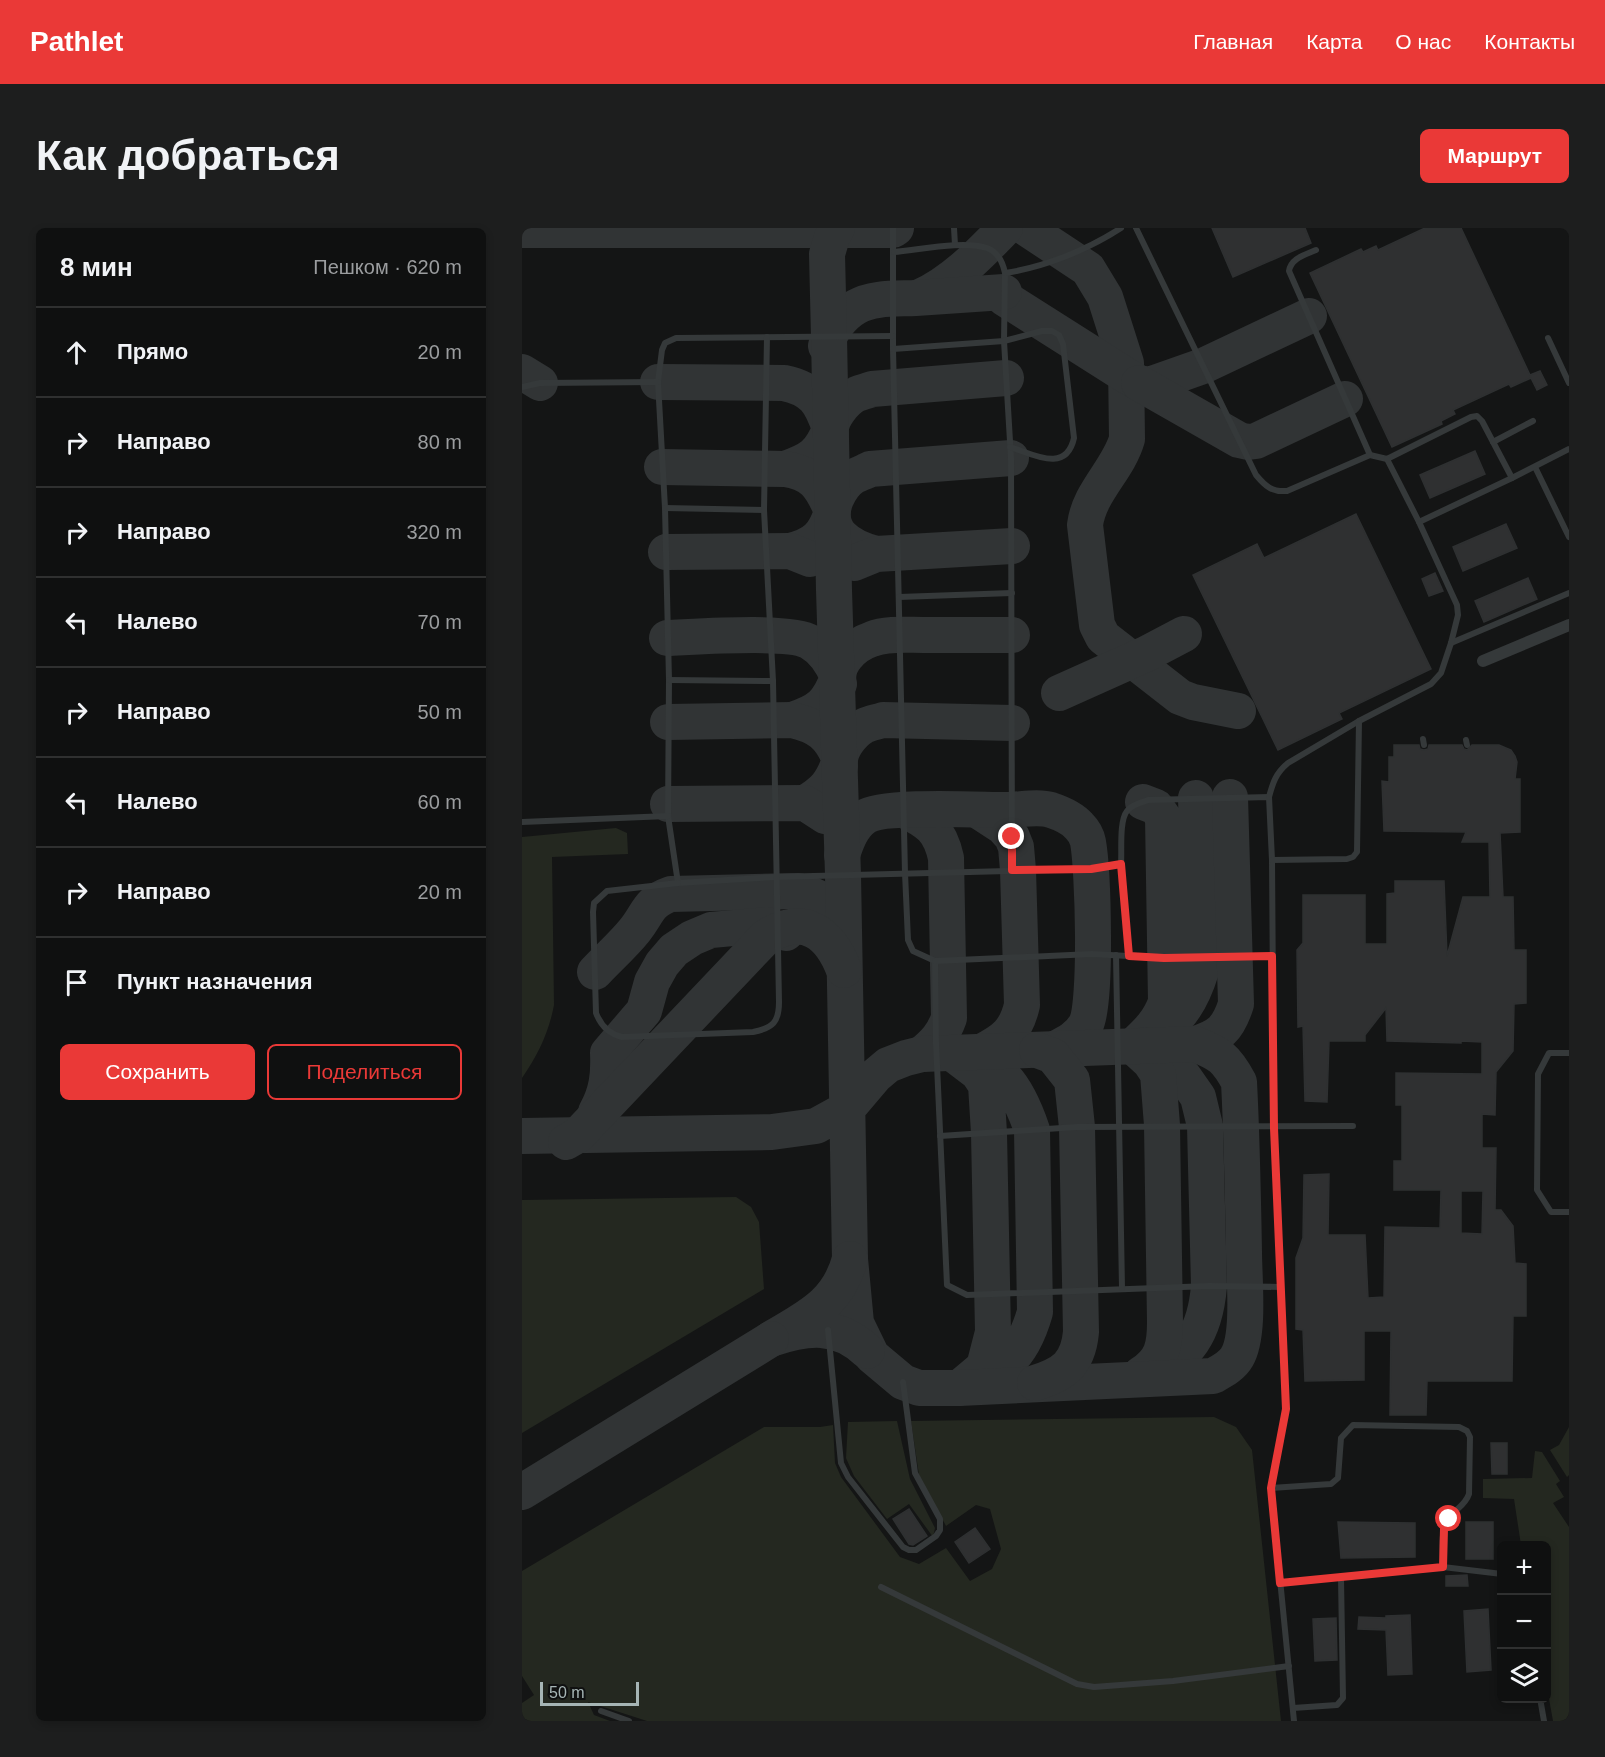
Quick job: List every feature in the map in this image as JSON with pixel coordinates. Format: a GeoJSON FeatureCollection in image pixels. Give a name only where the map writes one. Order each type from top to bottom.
{"type":"FeatureCollection","features":[{"type":"Feature","properties":{"kind":"street"},"geometry":{"type":"LineString","coordinates":[[1483,661],[1569,625]]}},
{"type":"Feature","properties":{"kind":"lane"},"geometry":{"type":"LineString","coordinates":[[893,228],[893,349],[905,873],[908,940],[913,951],[935,961],[1116,955],[1164,958],[1272,956]]}},
{"type":"Feature","properties":{"kind":"lane"},"geometry":{"type":"LineString","coordinates":[[954,228],[955,245]]}},
{"type":"Feature","properties":{"kind":"lane"},"geometry":{"type":"LineString","coordinates":[[1005,273],[1028,270],[1068,255],[1121,228]]}},
{"type":"Feature","properties":{"kind":"lane"},"geometry":{"type":"LineString","coordinates":[[1136,228],[1252,466],[1264,485],[1275,491],[1287,491],[1370,455],[1387,459],[1471,417],[1477,417],[1482,421],[1512,478]]}},
{"type":"Feature","properties":{"kind":"lane"},"geometry":{"type":"LineString","coordinates":[[894,252],[955,245],[986,248],[996,254],[1003,264],[1005,273],[1004,341],[1010,447],[1012,593],[1012,870]]}},
{"type":"Feature","properties":{"kind":"lane"},"geometry":{"type":"LineString","coordinates":[[1316,250],[1294,260],[1289,271],[1370,455]]}},
{"type":"Feature","properties":{"kind":"lane"},"geometry":{"type":"LineString","coordinates":[[893,349],[1004,341],[1042,331],[1052,331],[1059,335],[1063,344],[1074,438],[1071,449],[1065,457],[1054,460],[1010,447]]}},
{"type":"Feature","properties":{"kind":"lane"},"geometry":{"type":"LineString","coordinates":[[678,883],[668,816],[669,680],[665,508],[658,382],[662,350],[670,340],[676,338],[893,336]]}},
{"type":"Feature","properties":{"kind":"lane"},"geometry":{"type":"LineString","coordinates":[[767,337],[764,510],[773,681],[775,878],[779,1016],[764,1030],[753,1032],[619,1036],[600,1024],[597,1013],[593,912],[594,903],[607,891],[678,883],[775,878],[905,873],[1091,869],[1121,864]]}},
{"type":"Feature","properties":{"kind":"lane"},"geometry":{"type":"LineString","coordinates":[[1548,338],[1569,384]]}},
{"type":"Feature","properties":{"kind":"lane"},"geometry":{"type":"LineString","coordinates":[[522,387],[540,383],[658,382]]}},
{"type":"Feature","properties":{"kind":"lane"},"geometry":{"type":"LineString","coordinates":[[1493,442],[1533,421]]}},
{"type":"Feature","properties":{"kind":"lane"},"geometry":{"type":"LineString","coordinates":[[1419,522],[1569,449]]}},
{"type":"Feature","properties":{"kind":"lane"},"geometry":{"type":"LineString","coordinates":[[1294,1721],[1271,1488],[1286,1409],[1274,1128],[1272,860],[1269,797],[1279,771],[1359,721],[1431,684],[1441,674],[1458,615],[1457,605],[1387,459]]}},
{"type":"Feature","properties":{"kind":"lane"},"geometry":{"type":"LineString","coordinates":[[1535,467],[1569,537]]}},
{"type":"Feature","properties":{"kind":"lane"},"geometry":{"type":"LineString","coordinates":[[665,508],[764,510]]}},
{"type":"Feature","properties":{"kind":"lane"},"geometry":{"type":"LineString","coordinates":[[898,597],[1012,593]]}},
{"type":"Feature","properties":{"kind":"lane"},"geometry":{"type":"LineString","coordinates":[[1451,643],[1569,593]]}},
{"type":"Feature","properties":{"kind":"lane"},"geometry":{"type":"LineString","coordinates":[[669,680],[773,681]]}},
{"type":"Feature","properties":{"kind":"lane"},"geometry":{"type":"LineString","coordinates":[[1272,860],[1347,859],[1353,857],[1357,852],[1359,721]]}},
{"type":"Feature","properties":{"kind":"lane"},"geometry":{"type":"LineString","coordinates":[[1129,956],[1121,864],[1123,820],[1127,811],[1135,804],[1148,800],[1269,797]]}},
{"type":"Feature","properties":{"kind":"lane"},"geometry":{"type":"LineString","coordinates":[[522,822],[668,816]]}},
{"type":"Feature","properties":{"kind":"lane"},"geometry":{"type":"LineString","coordinates":[[1116,955],[1122,1288]]}},
{"type":"Feature","properties":{"kind":"lane"},"geometry":{"type":"LineString","coordinates":[[935,961],[936,1043],[947,1285],[967,1295],[1122,1288],[1244,1285],[1281,1287]]}},
{"type":"Feature","properties":{"kind":"lane"},"geometry":{"type":"LineString","coordinates":[[1569,1053],[1549,1053],[1538,1074],[1537,1190],[1551,1212],[1569,1212]]}},
{"type":"Feature","properties":{"kind":"lane"},"geometry":{"type":"LineString","coordinates":[[940,1136],[1077,1127],[1353,1126]]}},
{"type":"Feature","properties":{"kind":"lane"},"geometry":{"type":"LineString","coordinates":[[828,1330],[841,1463],[855,1486],[903,1547],[916,1550],[936,1536],[940,1530],[940,1520],[915,1473],[903,1382]]}},
{"type":"Feature","properties":{"kind":"lane"},"geometry":{"type":"LineString","coordinates":[[1271,1488],[1335,1482],[1338,1478],[1341,1438],[1353,1425],[1459,1427],[1467,1431],[1470,1437],[1469,1494],[1466,1503],[1449,1519],[1444,1529],[1443,1567]]}},
{"type":"Feature","properties":{"kind":"lane"},"geometry":{"type":"LineString","coordinates":[[1280,1583],[1443,1567],[1497,1573]]}},
{"type":"Feature","properties":{"kind":"lane"},"geometry":{"type":"LineString","coordinates":[[1293,1708],[1337,1705],[1343,1698],[1341,1578]]}},
{"type":"Feature","properties":{"kind":"lane"},"geometry":{"type":"LineString","coordinates":[[881,1587],[1077,1684],[1094,1687],[1173,1681],[1289,1666]]}},
{"type":"Feature","properties":{"kind":"lane"},"geometry":{"type":"LineString","coordinates":[[1541,1703],[1544,1721]]}},
{"type":"Feature","properties":{"kind":"lane"},"geometry":{"type":"LineString","coordinates":[[601,1712],[629,1721]]}},
{"type":"Feature","properties":{"kind":"shaded area"},"geometry":{"type":"Polygon","coordinates":[[[616,828],[627,833],[628,854],[552,857],[554,1005],[542,1043],[522,1078],[522,837],[616,828]]]}},
{"type":"Feature","properties":{"kind":"shaded area"},"geometry":{"type":"Polygon","coordinates":[[[736,1197],[751,1207],[759,1222],[764,1289],[522,1433],[522,1200],[736,1197]]]}},
{"type":"Feature","properties":{"kind":"shaded area"},"geometry":{"type":"Polygon","coordinates":[[[1214,1417],[1236,1427],[1252,1450],[1281,1721],[647,1721],[588,1702],[594,1715],[610,1721],[522,1721],[522,1703],[534,1695],[522,1676],[522,1571],[764,1427],[833,1425],[835,1463],[841,1477],[900,1557],[919,1564],[946,1548],[970,1581],[992,1569],[1001,1549],[990,1509],[976,1505],[946,1526],[919,1475],[911,1421],[1214,1417]]]}},
{"type":"Feature","properties":{"kind":"shaded area"},"geometry":{"type":"Polygon","coordinates":[[[897,1421],[910,1479],[935,1528],[933,1537],[909,1504],[887,1519],[854,1476],[846,1458],[848,1422],[897,1421]]]}},
{"type":"Feature","properties":{"kind":"shaded area"},"geometry":{"type":"Polygon","coordinates":[[[1569,1427],[1569,1475],[1567,1477],[1550,1450],[1559,1445],[1569,1427]]]}},
{"type":"Feature","properties":{"kind":"shaded area"},"geometry":{"type":"Polygon","coordinates":[[[1535,1451],[1542,1452],[1560,1481],[1556,1484],[1564,1497],[1553,1503],[1569,1527],[1569,1721],[1553,1721],[1550,1703],[1551,1541],[1520,1541],[1514,1499],[1483,1498],[1483,1479],[1532,1478],[1535,1451]]]}},
{"type":"Feature","properties":{"kind":"building"},"geometry":{"type":"Polygon","coordinates":[[[1212,228],[1305,228],[1311,243],[1233,277],[1212,228]]]}},
{"type":"Feature","properties":{"kind":"building"},"geometry":{"type":"Polygon","coordinates":[[[1425,228],[1461,228],[1530,375],[1540,371],[1547,385],[1537,390],[1531,378],[1511,387],[1509,384],[1453,410],[1455,414],[1441,421],[1442,424],[1392,447],[1310,273],[1361,249],[1363,252],[1376,246],[1378,250],[1425,228]]]}},
{"type":"Feature","properties":{"kind":"building"},"geometry":{"type":"Polygon","coordinates":[[[1475,451],[1485,474],[1430,498],[1420,475],[1475,451]]]}},
{"type":"Feature","properties":{"kind":"building"},"geometry":{"type":"Polygon","coordinates":[[[1356,514],[1431,669],[1339,713],[1342,719],[1278,750],[1193,575],[1257,544],[1264,558],[1356,514]]]}},
{"type":"Feature","properties":{"kind":"building"},"geometry":{"type":"Polygon","coordinates":[[[1506,524],[1517,548],[1463,571],[1453,547],[1506,524]]]}},
{"type":"Feature","properties":{"kind":"building"},"geometry":{"type":"Polygon","coordinates":[[[1435,573],[1443,591],[1429,596],[1422,579],[1435,573]]]}},
{"type":"Feature","properties":{"kind":"building"},"geometry":{"type":"Polygon","coordinates":[[[1528,578],[1537,599],[1484,622],[1475,601],[1528,578]]]}},
{"type":"Feature","properties":{"kind":"building"},"geometry":{"type":"Polygon","coordinates":[[[1394,745],[1419,745],[1420,749],[1424,750],[1428,749],[1429,745],[1462,745],[1467,750],[1472,745],[1499,745],[1511,750],[1515,756],[1517,762],[1515,779],[1520,779],[1520,832],[1500,833],[1503,897],[1513,897],[1514,950],[1526,950],[1526,1003],[1514,1004],[1513,1051],[1496,1072],[1495,1115],[1482,1114],[1482,1148],[1496,1148],[1495,1210],[1501,1210],[1513,1226],[1515,1263],[1526,1264],[1526,1316],[1513,1316],[1512,1381],[1427,1381],[1426,1415],[1390,1415],[1391,1331],[1364,1331],[1364,1380],[1305,1381],[1303,1330],[1296,1329],[1296,1258],[1303,1238],[1304,1175],[1329,1174],[1328,1235],[1365,1235],[1368,1298],[1384,1297],[1385,1227],[1440,1228],[1441,1190],[1394,1190],[1394,1161],[1402,1161],[1402,1105],[1396,1105],[1396,1073],[1482,1074],[1482,1042],[1387,1041],[1386,1008],[1365,1035],[1365,1041],[1329,1041],[1327,1102],[1305,1101],[1303,1026],[1298,1027],[1297,950],[1303,943],[1303,895],[1365,895],[1365,944],[1387,944],[1387,894],[1395,893],[1395,881],[1444,881],[1447,956],[1463,897],[1490,897],[1489,842],[1462,842],[1466,832],[1384,831],[1382,781],[1389,782],[1389,757],[1394,757],[1394,745]],[[1461,1191],[1461,1233],[1482,1234],[1483,1191],[1461,1191]]]}},
{"type":"Feature","properties":{"kind":"building"},"geometry":{"type":"Polygon","coordinates":[[[1491,1443],[1507,1443],[1507,1474],[1492,1474],[1491,1443]]]}},
{"type":"Feature","properties":{"kind":"building"},"geometry":{"type":"Polygon","coordinates":[[[909,1509],[927,1536],[913,1545],[909,1544],[893,1519],[909,1509]]]}},
{"type":"Feature","properties":{"kind":"building"},"geometry":{"type":"Polygon","coordinates":[[[1338,1522],[1415,1523],[1415,1557],[1341,1558],[1338,1522]]]}},
{"type":"Feature","properties":{"kind":"building"},"geometry":{"type":"Polygon","coordinates":[[[1466,1522],[1493,1522],[1493,1559],[1466,1559],[1466,1522]]]}},
{"type":"Feature","properties":{"kind":"building"},"geometry":{"type":"Polygon","coordinates":[[[975,1528],[990,1549],[969,1563],[955,1542],[975,1528]]]}},
{"type":"Feature","properties":{"kind":"building"},"geometry":{"type":"Polygon","coordinates":[[[1467,1575],[1468,1586],[1446,1586],[1446,1576],[1467,1575]]]}},
{"type":"Feature","properties":{"kind":"building"},"geometry":{"type":"Polygon","coordinates":[[[1488,1609],[1491,1670],[1467,1672],[1464,1611],[1488,1609]]]}},
{"type":"Feature","properties":{"kind":"building"},"geometry":{"type":"Polygon","coordinates":[[[1410,1615],[1412,1674],[1388,1675],[1386,1630],[1358,1629],[1359,1617],[1386,1618],[1386,1616],[1410,1615]]]}},
{"type":"Feature","properties":{"kind":"building"},"geometry":{"type":"Polygon","coordinates":[[[1336,1618],[1337,1660],[1315,1661],[1313,1619],[1336,1618]]]}},
{"type":"Feature","properties":{"kind":"taxiway"},"geometry":{"type":"LineString","coordinates":[[522,1136],[772,1132],[816,1126],[847,1109],[875,1076],[888,1065],[922,1054],[1195,1044],[1222,1058],[1239,1082],[1245,1306],[1244,1335],[1241,1347],[1232,1363],[1213,1376],[919,1388],[903,1382],[872,1356],[856,1323],[850,1259],[843,875],[827,254],[837,228]]}},
{"type":"Feature","properties":{"kind":"taxiway"},"geometry":{"type":"LineString","coordinates":[[522,230],[893,230],[896,228]]}},
{"type":"Feature","properties":{"kind":"taxiway"},"geometry":{"type":"LineString","coordinates":[[920,297],[944,284],[1005,228]]}},
{"type":"Feature","properties":{"kind":"taxiway"},"geometry":{"type":"LineString","coordinates":[[1026,228],[1088,269],[1105,297],[1126,363],[1127,439],[1117,461],[1092,502],[1085,525],[1097,625],[1103,637],[1180,697],[1193,702],[1238,711]]}},
{"type":"Feature","properties":{"kind":"taxiway"},"geometry":{"type":"LineString","coordinates":[[826,346],[830,335],[841,319],[851,310],[863,304],[885,299],[1004,292]]}},
{"type":"Feature","properties":{"kind":"taxiway"},"geometry":{"type":"LineString","coordinates":[[1004,298],[1127,376],[1139,383],[1149,385],[1203,366],[1309,316]]}},
{"type":"Feature","properties":{"kind":"taxiway"},"geometry":{"type":"LineString","coordinates":[[522,372],[540,383]]}},
{"type":"Feature","properties":{"kind":"taxiway"},"geometry":{"type":"LineString","coordinates":[[831,434],[835,416],[843,405],[857,394],[872,389],[1006,378]]}},
{"type":"Feature","properties":{"kind":"taxiway"},"geometry":{"type":"LineString","coordinates":[[658,382],[784,383],[809,393],[819,404],[830,429],[814,455],[785,469]]}},
{"type":"Feature","properties":{"kind":"taxiway"},"geometry":{"type":"LineString","coordinates":[[1139,383],[1239,440],[1248,442],[1256,441],[1345,399]]}},
{"type":"Feature","properties":{"kind":"taxiway"},"geometry":{"type":"LineString","coordinates":[[876,554],[848,542],[836,529],[833,520],[836,499],[850,479],[870,469],[1011,458]]}},
{"type":"Feature","properties":{"kind":"taxiway"},"geometry":{"type":"LineString","coordinates":[[662,467],[785,469],[809,477],[820,488],[832,511],[826,527],[818,538],[806,546],[790,551]]}},
{"type":"Feature","properties":{"kind":"taxiway"},"geometry":{"type":"LineString","coordinates":[[854,563],[876,554],[1012,546]]}},
{"type":"Feature","properties":{"kind":"taxiway"},"geometry":{"type":"LineString","coordinates":[[666,552],[790,551],[810,559]]}},
{"type":"Feature","properties":{"kind":"taxiway"},"geometry":{"type":"LineString","coordinates":[[1059,693],[1146,654],[1184,634]]}},
{"type":"Feature","properties":{"kind":"taxiway"},"geometry":{"type":"LineString","coordinates":[[667,638],[763,635],[799,638],[815,645],[827,657],[838,677],[830,694],[816,710],[792,720]]}},
{"type":"Feature","properties":{"kind":"taxiway"},"geometry":{"type":"LineString","coordinates":[[839,684],[838,676],[842,662],[852,650],[878,637],[1012,635]]}},
{"type":"Feature","properties":{"kind":"taxiway"},"geometry":{"type":"LineString","coordinates":[[668,722],[792,720],[816,729],[832,744],[840,760],[827,786],[805,803]]}},
{"type":"Feature","properties":{"kind":"taxiway"},"geometry":{"type":"LineString","coordinates":[[840,766],[841,754],[855,733],[864,726],[883,720],[1012,723]]}},
{"type":"Feature","properties":{"kind":"taxiway"},"geometry":{"type":"LineString","coordinates":[[1195,1044],[1211,1038],[1222,1030],[1230,1020],[1236,1004],[1230,797]]}},
{"type":"Feature","properties":{"kind":"taxiway"},"geometry":{"type":"LineString","coordinates":[[1143,802],[1156,807],[1163,817],[1166,1002],[1156,1021],[1133,1046],[1158,1032],[1177,1017],[1190,998],[1201,971],[1196,798]]}},
{"type":"Feature","properties":{"kind":"taxiway"},"geometry":{"type":"LineString","coordinates":[[668,804],[805,803],[825,816]]}},
{"type":"Feature","properties":{"kind":"taxiway"},"geometry":{"type":"LineString","coordinates":[[842,855],[851,834],[860,821],[875,813],[932,809],[1040,808],[1051,810],[1076,823],[1087,838],[1090,857],[1093,935],[1092,990],[1083,1029],[1068,1042],[1055,1049]]}},
{"type":"Feature","properties":{"kind":"taxiway"},"geometry":{"type":"LineString","coordinates":[[904,810],[932,828],[940,840],[946,858],[949,1018],[938,1038],[922,1054]]}},
{"type":"Feature","properties":{"kind":"taxiway"},"geometry":{"type":"LineString","coordinates":[[980,812],[1003,827],[1012,837],[1016,847],[1022,1005],[1016,1022],[1008,1034],[981,1052]]}},
{"type":"Feature","properties":{"kind":"taxiway"},"geometry":{"type":"LineString","coordinates":[[595,972],[630,936],[653,904],[671,894],[799,891],[817,897],[829,906],[844,936]]}},
{"type":"Feature","properties":{"kind":"taxiway"},"geometry":{"type":"LineString","coordinates":[[596,1112],[606,1083],[608,1053],[644,1011],[652,982],[662,964],[674,950],[692,938],[711,930],[767,925],[786,933]]}},
{"type":"Feature","properties":{"kind":"taxiway"},"geometry":{"type":"LineString","coordinates":[[566,1142],[578,1135],[766,937],[792,927],[804,927],[814,931],[831,946],[844,970]]}},
{"type":"Feature","properties":{"kind":"taxiway"},"geometry":{"type":"LineString","coordinates":[[1144,1045],[1169,1062],[1184,1077],[1198,1097],[1205,1126],[1209,1286],[1204,1317],[1192,1342],[1174,1361],[1147,1379]]}},
{"type":"Feature","properties":{"kind":"taxiway"},"geometry":{"type":"LineString","coordinates":[[1136,1049],[1150,1062],[1158,1074],[1162,1125],[1164,1338],[1158,1358],[1141,1374]]}},
{"type":"Feature","properties":{"kind":"taxiway"},"geometry":{"type":"LineString","coordinates":[[1035,1383],[1054,1376],[1068,1366],[1077,1352],[1081,1332],[1077,1127],[1072,1080],[1053,1056],[1037,1050]]}},
{"type":"Feature","properties":{"kind":"taxiway"},"geometry":{"type":"LineString","coordinates":[[953,1054],[970,1057],[1005,1078],[1020,1101],[1032,1130],[1035,1312],[1030,1329],[1016,1353],[999,1369],[959,1388],[984,1367],[993,1332],[986,1085],[978,1073],[953,1054]]}},
{"type":"Feature","properties":{"kind":"taxiway"},"geometry":{"type":"LineString","coordinates":[[850,1259],[838,1287],[820,1308],[771,1339],[797,1332],[821,1330],[844,1336],[867,1351]]}},
{"type":"Feature","properties":{"kind":"taxiway"},"geometry":{"type":"LineString","coordinates":[[522,1492],[771,1339]]}},
{"type":"Feature","properties":{"kind":"route"},"geometry":{"type":"LineString","coordinates":[[1012,837],[1012,870],[1091,869],[1121,864],[1129,956],[1164,958],[1272,956],[1274,1128],[1286,1409],[1271,1488],[1280,1583],[1443,1567],[1444,1529],[1449,1519]]}}]}
